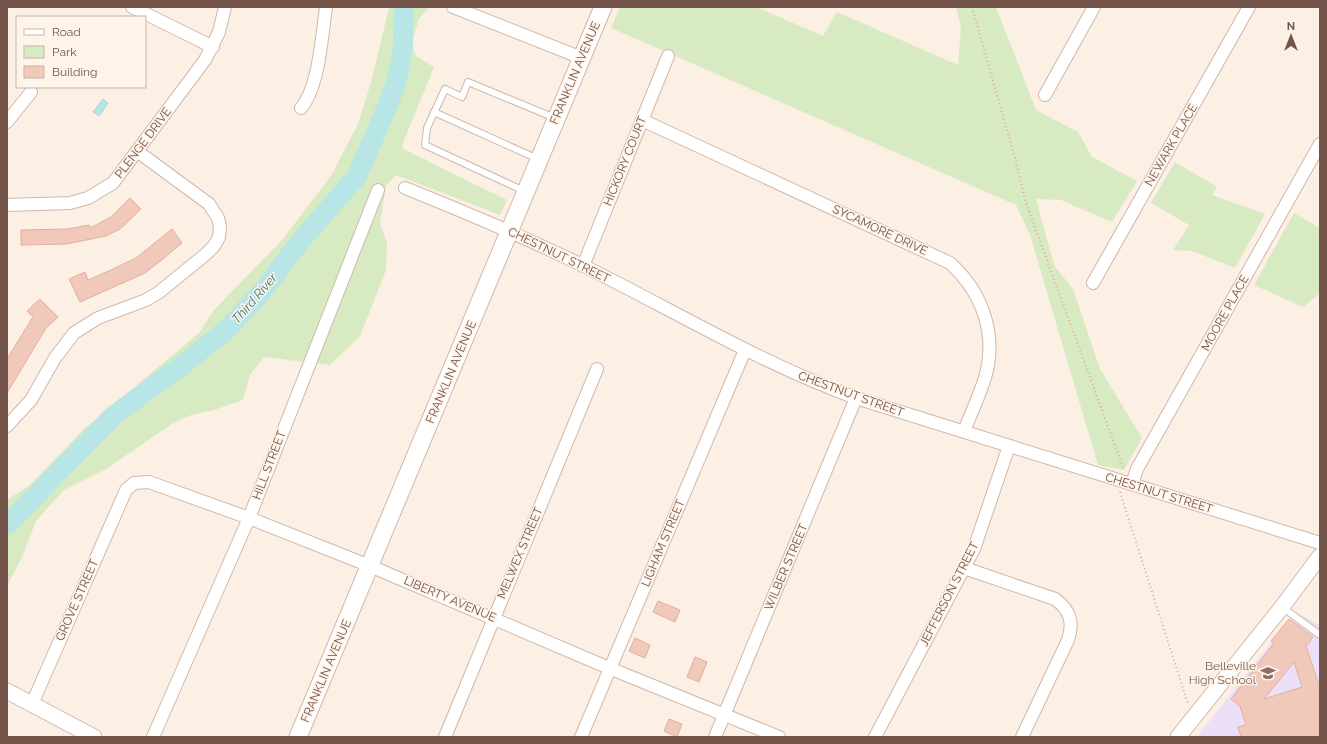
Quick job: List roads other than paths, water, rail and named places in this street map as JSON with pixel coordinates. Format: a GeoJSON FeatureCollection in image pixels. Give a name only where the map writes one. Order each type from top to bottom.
{"type":"FeatureCollection","features":[{"type":"Feature","properties":{"kind":"main road","name":"FRANKLIN AVENUE"},"geometry":{"type":"LineString","coordinates":[[298,737],[603,7]]}},
{"type":"Feature","properties":{"kind":"street"},"geometry":{"type":"LineString","coordinates":[[132,7],[213,46]]}},
{"type":"Feature","properties":{"kind":"street","name":"PLENGE DRIVE"},"geometry":{"type":"LineString","coordinates":[[7,205],[61,204],[88,198],[113,183],[205,60],[213,46],[225,7]]}},
{"type":"Feature","properties":{"kind":"street"},"geometry":{"type":"LineString","coordinates":[[301,108],[308,99],[314,83],[326,7]]}},
{"type":"Feature","properties":{"kind":"street"},"geometry":{"type":"LineString","coordinates":[[453,7],[582,58]]}},
{"type":"Feature","properties":{"kind":"street"},"geometry":{"type":"LineString","coordinates":[[1045,95],[1094,7]]}},
{"type":"Feature","properties":{"kind":"street","name":"NEWARK PLACE"},"geometry":{"type":"LineString","coordinates":[[1093,284],[1250,7]]}},
{"type":"Feature","properties":{"kind":"street","name":"HICKORY COURT"},"geometry":{"type":"LineString","coordinates":[[583,266],[668,56]]}},
{"type":"Feature","properties":{"kind":"street"},"geometry":{"type":"LineString","coordinates":[[7,122],[31,92]]}},
{"type":"Feature","properties":{"kind":"street","name":"SYCAMORE DRIVE"},"geometry":{"type":"LineString","coordinates":[[642,120],[950,262],[973,288],[983,309],[989,342],[986,375],[964,431]]}},
{"type":"Feature","properties":{"kind":"street","name":"MOORE PLACE"},"geometry":{"type":"LineString","coordinates":[[1132,484],[1137,469],[1320,144]]}},
{"type":"Feature","properties":{"kind":"street"},"geometry":{"type":"LineString","coordinates":[[7,426],[31,400],[55,358],[74,333],[98,318],[146,300],[158,293],[214,246],[219,237],[220,228],[216,212],[209,204],[137,151]]}},
{"type":"Feature","properties":{"kind":"street","name":"CHESTNUT STREET"},"geometry":{"type":"LineString","coordinates":[[405,188],[510,230],[745,350],[809,380],[856,398],[1320,543]]}},
{"type":"Feature","properties":{"kind":"street","name":"HILL STREET"},"geometry":{"type":"LineString","coordinates":[[152,737],[248,518],[378,190]]}},
{"type":"Feature","properties":{"kind":"street","name":"LIGHAM STREET"},"geometry":{"type":"LineString","coordinates":[[581,737],[745,350]]}},
{"type":"Feature","properties":{"kind":"street","name":"MELWEX STREET"},"geometry":{"type":"LineString","coordinates":[[445,737],[597,369]]}},
{"type":"Feature","properties":{"kind":"street","name":"WILBER STREET"},"geometry":{"type":"LineString","coordinates":[[715,737],[856,398]]}},
{"type":"Feature","properties":{"kind":"street","name":"JEFFERSON STREET"},"geometry":{"type":"LineString","coordinates":[[875,737],[974,549],[1009,446]]}},
{"type":"Feature","properties":{"kind":"street","name":"LIBERTY AVENUE"},"geometry":{"type":"LineString","coordinates":[[123,497],[126,490],[134,483],[149,482],[248,518],[370,566],[610,668],[779,737]]}},
{"type":"Feature","properties":{"kind":"street","name":"GROVE STREET"},"geometry":{"type":"LineString","coordinates":[[32,704],[123,497]]}},
{"type":"Feature","properties":{"kind":"street"},"geometry":{"type":"LineString","coordinates":[[1178,737],[1192,717],[1282,607],[1320,556]]}},
{"type":"Feature","properties":{"kind":"street"},"geometry":{"type":"LineString","coordinates":[[964,568],[1056,599],[1068,612],[1071,621],[1071,631],[1068,640],[1022,737]]}},
{"type":"Feature","properties":{"kind":"street"},"geometry":{"type":"LineString","coordinates":[[7,691],[94,737]]}},
{"type":"Feature","properties":{"kind":"lane"},"geometry":{"type":"LineString","coordinates":[[526,192],[425,145],[426,128],[445,89],[462,97],[468,82],[556,119]]}},
{"type":"Feature","properties":{"kind":"lane"},"geometry":{"type":"LineString","coordinates":[[434,112],[539,160]]}},
{"type":"Feature","properties":{"kind":"lane"},"geometry":{"type":"LineString","coordinates":[[1282,607],[1320,635]]}},
{"type":"Feature","properties":{"kind":"water"},"geometry":{"type":"Polygon","coordinates":[[[103,99],[108,103],[99,116],[93,112],[103,99]]]}},
{"type":"Feature","properties":{"kind":"waterway","name":"Third River"},"geometry":{"type":"LineString","coordinates":[[7,525],[113,416],[185,363],[226,330],[261,293],[298,244],[357,176],[388,105],[397,80],[403,46],[404,7]]}},
{"type":"Feature","properties":{"kind":"place","name":"Belleville High School"},"geometry":{"type":"Point","coordinates":[1268,673]}}]}
